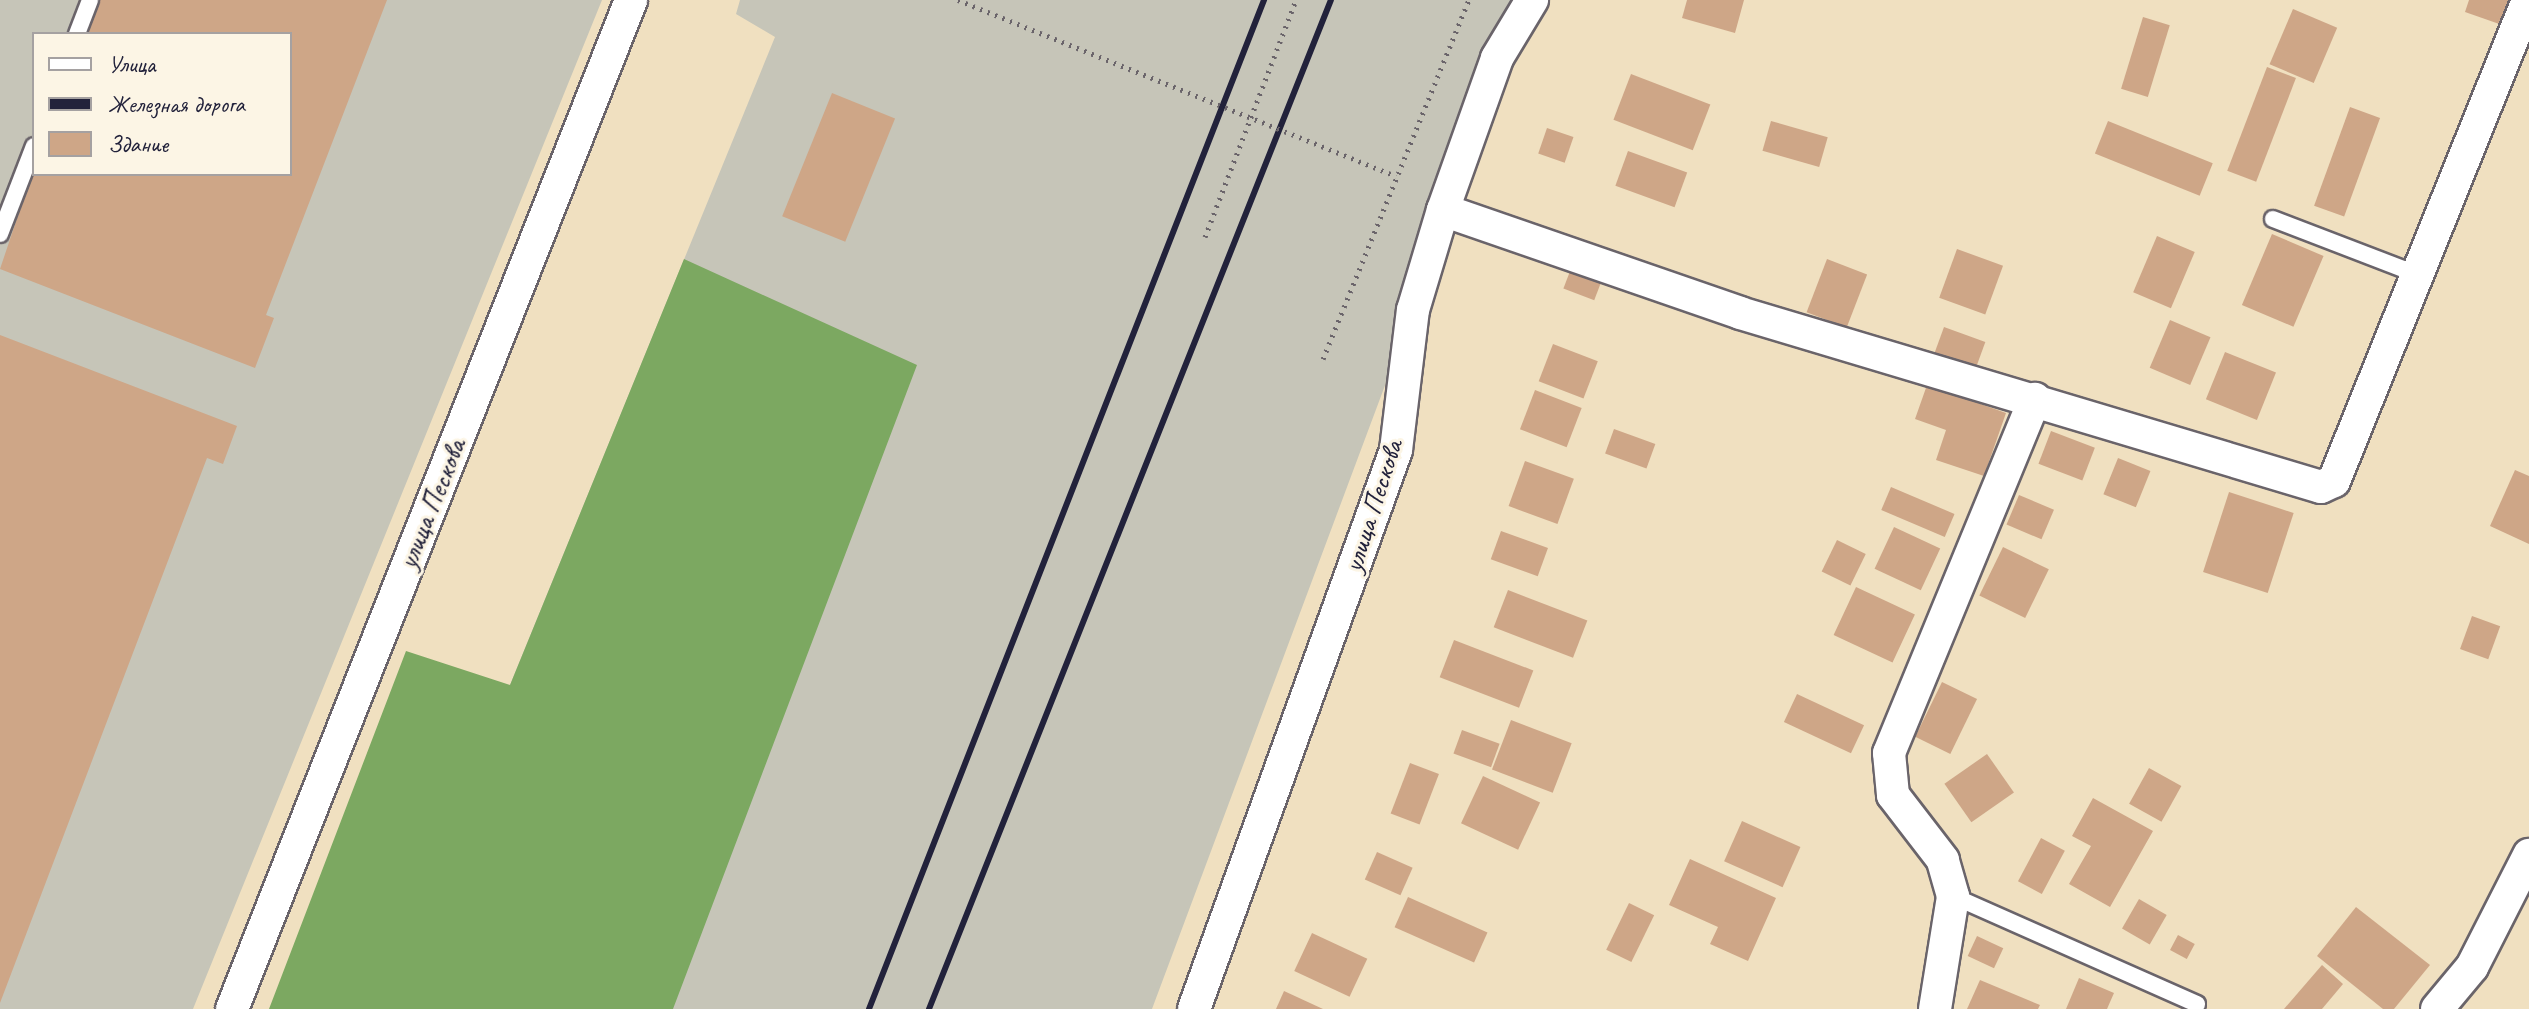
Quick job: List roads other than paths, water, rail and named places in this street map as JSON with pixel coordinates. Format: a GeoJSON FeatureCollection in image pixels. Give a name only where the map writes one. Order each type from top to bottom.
{"type":"FeatureCollection","features":[{"type":"Feature","properties":{"kind":"street","name":"улица Пескова"},"geometry":{"type":"LineString","coordinates":[[232,1009],[631,0]]}},
{"type":"Feature","properties":{"kind":"street","name":"улица Пескова"},"geometry":{"type":"LineString","coordinates":[[1194,1009],[1396,450],[1413,310],[1443,210],[1497,58],[1532,0]]}},
{"type":"Feature","properties":{"kind":"street"},"geometry":{"type":"LineString","coordinates":[[1443,210],[1740,313],[2321,487],[2334,481],[2414,273],[2528,0]]}},
{"type":"Feature","properties":{"kind":"street"},"geometry":{"type":"LineString","coordinates":[[1935,1009],[1953,896],[1943,860],[1893,795],[1889,753],[2035,399]]}},
{"type":"Feature","properties":{"kind":"street"},"geometry":{"type":"LineString","coordinates":[[2437,1009],[2472,967],[2529,855]]}},
{"type":"Feature","properties":{"kind":"lane"},"geometry":{"type":"LineString","coordinates":[[78,32],[90,0]]}},
{"type":"Feature","properties":{"kind":"lane"},"geometry":{"type":"LineString","coordinates":[[0,234],[32,151]]}},
{"type":"Feature","properties":{"kind":"lane"},"geometry":{"type":"LineString","coordinates":[[2273,219],[2414,273]]}},
{"type":"Feature","properties":{"kind":"lane"},"geometry":{"type":"LineString","coordinates":[[1953,896],[2197,1004]]}},
{"type":"Feature","properties":{"kind":"railway"},"geometry":{"type":"LineString","coordinates":[[869,1009],[1264,0]]}},
{"type":"Feature","properties":{"kind":"railway"},"geometry":{"type":"LineString","coordinates":[[929,1009],[1331,0]]}}]}
